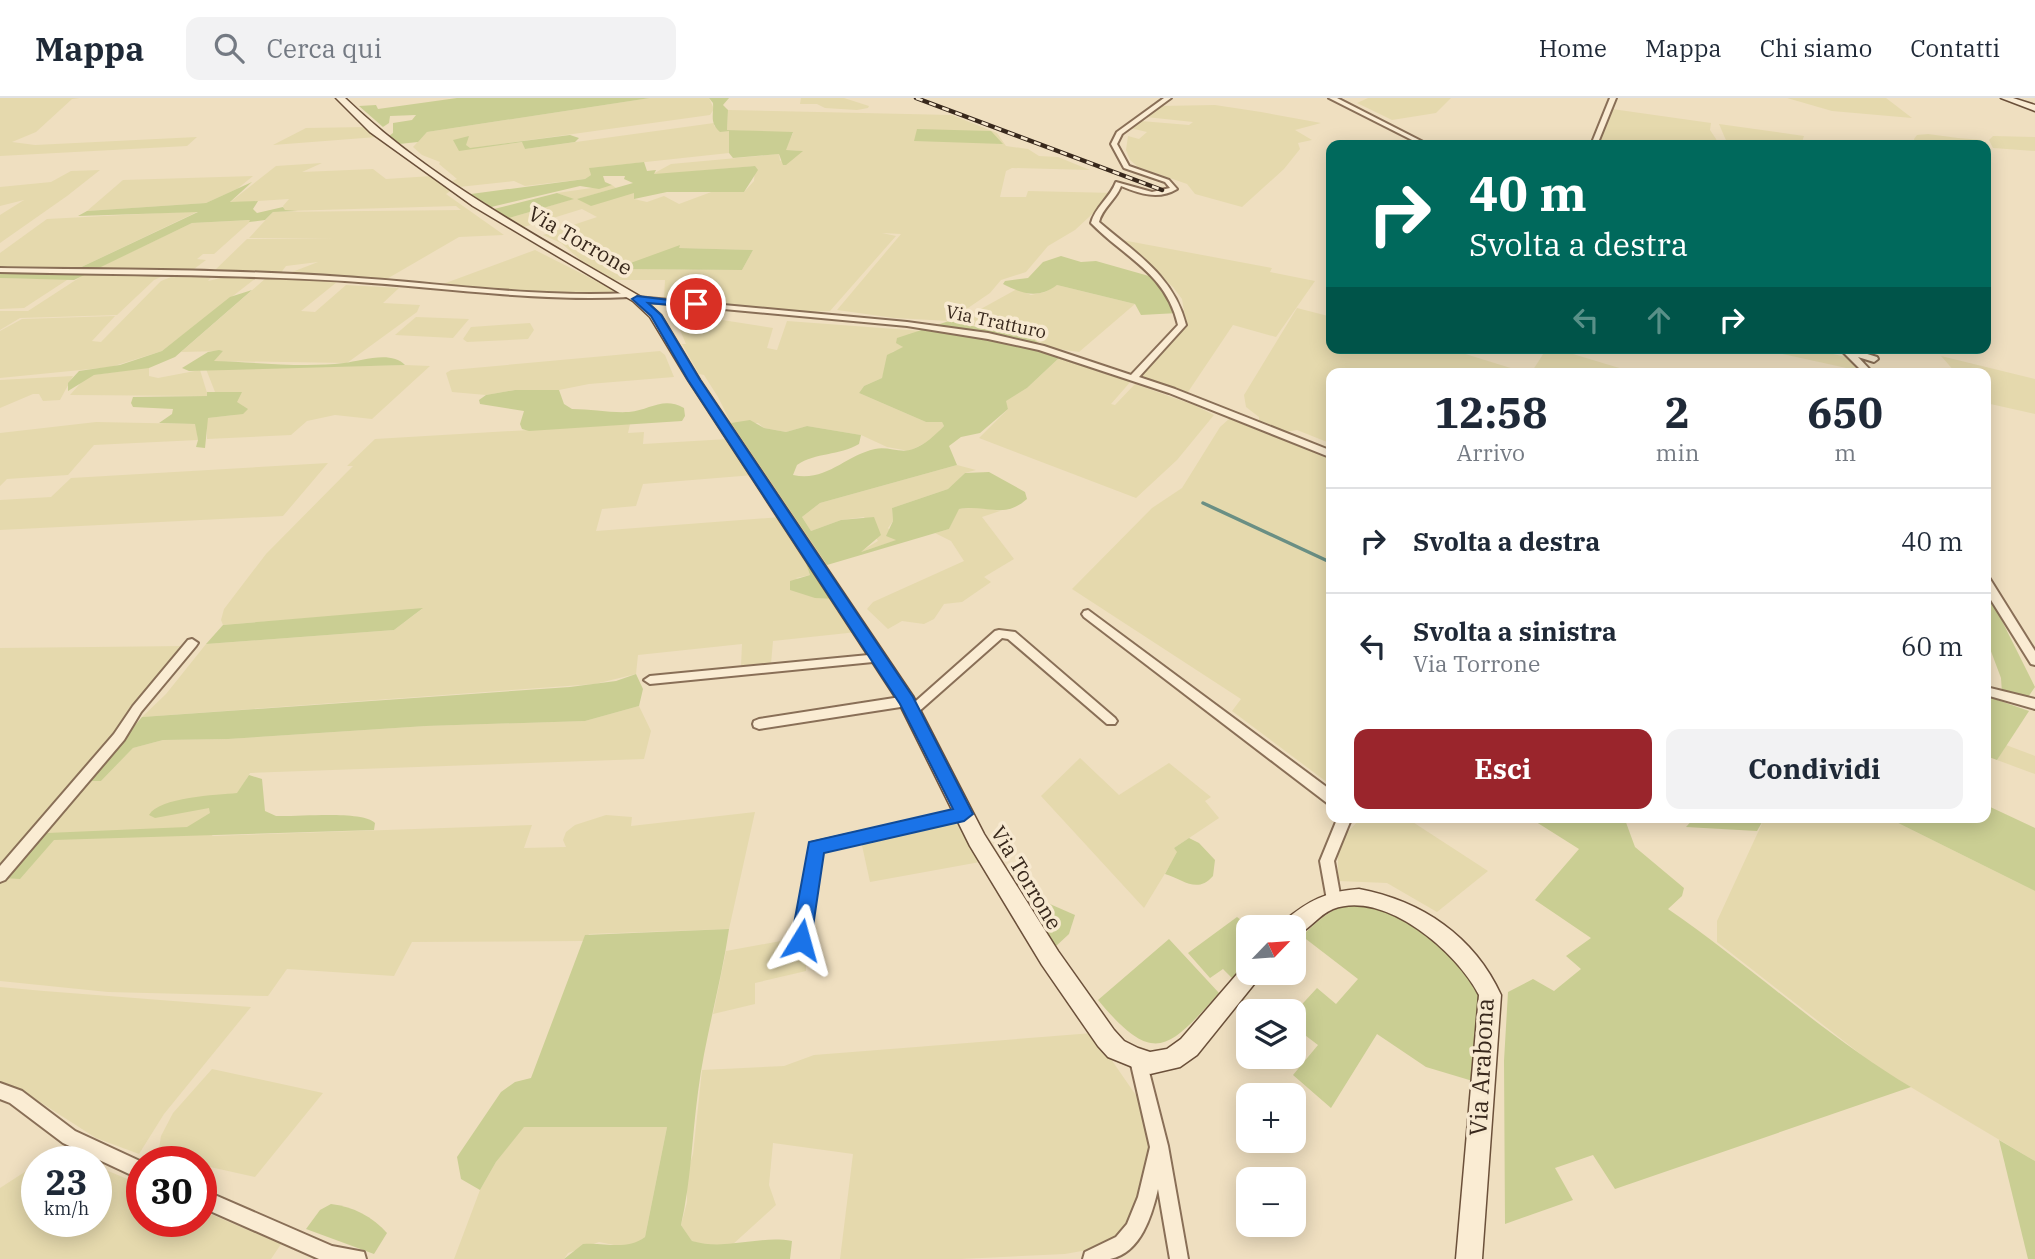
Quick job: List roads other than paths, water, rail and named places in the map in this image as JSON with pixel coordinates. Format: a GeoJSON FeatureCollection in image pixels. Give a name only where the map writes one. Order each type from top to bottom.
{"type":"FeatureCollection","features":[{"type":"Feature","properties":{"kind":"main road","name":"Via Torrone"},"geometry":{"type":"LineString","coordinates":[[340,98],[373,130],[477,204],[634,297],[655,315],[694,380],[909,706],[964,814],[1023,914],[1083,1007],[1116,1049],[1138,1060]]}},
{"type":"Feature","properties":{"kind":"main road"},"geometry":{"type":"LineString","coordinates":[[2005,98],[2035,108]]}},
{"type":"Feature","properties":{"kind":"main road","name":"Via Arabona"},"geometry":{"type":"LineString","coordinates":[[1306,916],[1314,909],[1335,900],[1359,897],[1379,900],[1405,910],[1471,960],[1487,986],[1490,995],[1469,1259]]}},
{"type":"Feature","properties":{"kind":"main road"},"geometry":{"type":"LineString","coordinates":[[1138,1060],[1150,1063],[1172,1059],[1189,1046],[1242,985]]}},
{"type":"Feature","properties":{"kind":"street"},"geometry":{"type":"LineString","coordinates":[[1133,378],[1182,325],[1181,311],[1145,263],[1095,223],[1096,217],[1118,191],[1118,183],[1149,195],[1160,195],[1174,189],[1167,181],[1126,167],[1114,144],[1119,133],[1168,98]]}},
{"type":"Feature","properties":{"kind":"street"},"geometry":{"type":"LineString","coordinates":[[1332,98],[1416,140]]}},
{"type":"Feature","properties":{"kind":"street"},"geometry":{"type":"LineString","coordinates":[[1596,140],[1613,98]]}},
{"type":"Feature","properties":{"kind":"street","name":"Via Tratturo"},"geometry":{"type":"LineString","coordinates":[[0,270],[228,273],[542,295],[634,297],[953,330],[1041,348],[1133,378],[1326,453]]}},
{"type":"Feature","properties":{"kind":"street"},"geometry":{"type":"LineString","coordinates":[[1849,354],[1865,368]]}},
{"type":"Feature","properties":{"kind":"street"},"geometry":{"type":"LineString","coordinates":[[1858,354],[1874,359]]}},
{"type":"Feature","properties":{"kind":"street"},"geometry":{"type":"LineString","coordinates":[[1871,368],[1877,354]]}},
{"type":"Feature","properties":{"kind":"street"},"geometry":{"type":"LineString","coordinates":[[1991,590],[2035,661]]}},
{"type":"Feature","properties":{"kind":"street"},"geometry":{"type":"LineString","coordinates":[[1088,614],[1326,794]]}},
{"type":"Feature","properties":{"kind":"street"},"geometry":{"type":"LineString","coordinates":[[759,724],[909,706],[999,634],[1011,635],[1111,722]]}},
{"type":"Feature","properties":{"kind":"street"},"geometry":{"type":"LineString","coordinates":[[0,876],[119,737],[137,709],[192,643]]}},
{"type":"Feature","properties":{"kind":"street"},"geometry":{"type":"LineString","coordinates":[[650,680],[879,659]]}},
{"type":"Feature","properties":{"kind":"street"},"geometry":{"type":"LineString","coordinates":[[1991,692],[2032,701]]}},
{"type":"Feature","properties":{"kind":"street"},"geometry":{"type":"LineString","coordinates":[[801,940],[816,847],[964,814]]}},
{"type":"Feature","properties":{"kind":"street"},"geometry":{"type":"LineString","coordinates":[[1335,900],[1327,861],[1343,823]]}},
{"type":"Feature","properties":{"kind":"street"},"geometry":{"type":"LineString","coordinates":[[1138,1060],[1159,1146],[1179,1259]]}},
{"type":"Feature","properties":{"kind":"street"},"geometry":{"type":"LineString","coordinates":[[0,1091],[16,1097],[69,1137],[126,1164]]}},
{"type":"Feature","properties":{"kind":"street"},"geometry":{"type":"LineString","coordinates":[[1092,1259],[1118,1245],[1132,1230],[1140,1214],[1159,1146]]}},
{"type":"Feature","properties":{"kind":"street"},"geometry":{"type":"LineString","coordinates":[[217,1205],[332,1255],[357,1259]]}},
{"type":"Feature","properties":{"kind":"waterway"},"geometry":{"type":"LineString","coordinates":[[1203,503],[1326,560]]}},
{"type":"Feature","properties":{"kind":"railway"},"geometry":{"type":"LineString","coordinates":[[916,98],[1162,190]]}}]}
